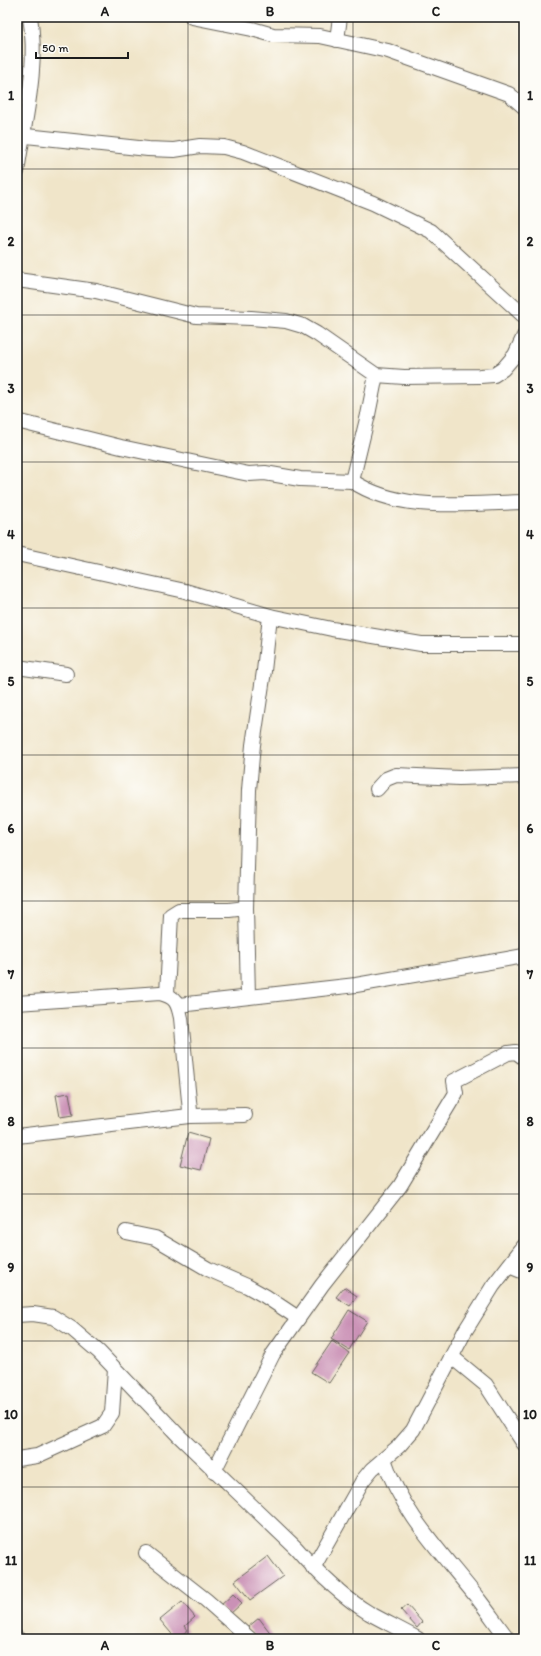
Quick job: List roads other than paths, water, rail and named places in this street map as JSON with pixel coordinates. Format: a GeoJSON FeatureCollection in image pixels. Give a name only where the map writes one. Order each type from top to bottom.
{"type":"FeatureCollection","features":[{"type":"Feature","properties":{"kind":"street"},"geometry":{"type":"LineString","coordinates":[[17,172],[20,135],[32,76],[33,34],[30,17]]}},
{"type":"Feature","properties":{"kind":"street"},"geometry":{"type":"LineString","coordinates":[[192,17],[277,36],[320,36],[388,51],[508,94],[524,107]]}},
{"type":"Feature","properties":{"kind":"street"},"geometry":{"type":"LineString","coordinates":[[337,40],[340,17]]}},
{"type":"Feature","properties":{"kind":"street"},"geometry":{"type":"LineString","coordinates":[[20,135],[141,148],[174,150],[200,146],[224,147],[243,152],[373,203],[431,231],[524,316]]}},
{"type":"Feature","properties":{"kind":"street"},"geometry":{"type":"LineString","coordinates":[[17,280],[96,291],[196,316],[286,321],[303,326],[317,334],[376,375],[412,377],[494,375],[515,356],[524,336]]}},
{"type":"Feature","properties":{"kind":"street"},"geometry":{"type":"LineString","coordinates":[[352,481],[376,375]]}},
{"type":"Feature","properties":{"kind":"street"},"geometry":{"type":"LineString","coordinates":[[17,421],[121,447],[249,474],[265,473],[300,479],[352,481],[365,490],[391,498],[423,503],[484,504],[524,502]]}},
{"type":"Feature","properties":{"kind":"street"},"geometry":{"type":"LineString","coordinates":[[17,554],[184,591],[270,616],[332,629],[420,644],[524,644]]}},
{"type":"Feature","properties":{"kind":"street"},"geometry":{"type":"LineString","coordinates":[[248,997],[246,908],[249,790],[253,745],[264,671],[270,616]]}},
{"type":"Feature","properties":{"kind":"street"},"geometry":{"type":"LineString","coordinates":[[17,667],[66,674]]}},
{"type":"Feature","properties":{"kind":"street"},"geometry":{"type":"LineString","coordinates":[[377,789],[386,779],[396,775],[487,778],[524,776]]}},
{"type":"Feature","properties":{"kind":"street"},"geometry":{"type":"LineString","coordinates":[[167,994],[171,915],[179,910],[229,910],[246,908]]}},
{"type":"Feature","properties":{"kind":"street"},"geometry":{"type":"LineString","coordinates":[[178,1005],[356,985],[524,956]]}},
{"type":"Feature","properties":{"kind":"street"},"geometry":{"type":"LineString","coordinates":[[17,1003],[160,993],[171,996],[178,1005],[181,1018],[190,1111],[189,1116]]}},
{"type":"Feature","properties":{"kind":"street"},"geometry":{"type":"LineString","coordinates":[[214,1471],[273,1354],[298,1318],[400,1186],[456,1094],[454,1081],[508,1053],[516,1052],[524,1058]]}},
{"type":"Feature","properties":{"kind":"street"},"geometry":{"type":"LineString","coordinates":[[17,1136],[189,1116],[245,1114]]}},
{"type":"Feature","properties":{"kind":"street"},"geometry":{"type":"LineString","coordinates":[[126,1232],[155,1238],[208,1269],[265,1296],[298,1318]]}},
{"type":"Feature","properties":{"kind":"street"},"geometry":{"type":"LineString","coordinates":[[313,1568],[363,1480],[372,1469],[400,1446],[413,1430],[465,1331],[493,1286],[524,1246]]}},
{"type":"Feature","properties":{"kind":"street"},"geometry":{"type":"LineString","coordinates":[[509,1266],[524,1272]]}},
{"type":"Feature","properties":{"kind":"street"},"geometry":{"type":"LineString","coordinates":[[17,1315],[33,1314],[53,1318],[72,1329],[99,1352],[214,1471],[296,1548],[313,1568],[344,1596],[369,1612],[418,1639]]}},
{"type":"Feature","properties":{"kind":"street"},"geometry":{"type":"LineString","coordinates":[[452,1357],[486,1385],[524,1444]]}},
{"type":"Feature","properties":{"kind":"street"},"geometry":{"type":"LineString","coordinates":[[17,1459],[37,1456],[103,1426],[112,1413],[115,1369]]}},
{"type":"Feature","properties":{"kind":"street"},"geometry":{"type":"LineString","coordinates":[[384,1459],[394,1484],[418,1524],[436,1549],[479,1600],[501,1636]]}},
{"type":"Feature","properties":{"kind":"street"},"geometry":{"type":"LineString","coordinates":[[146,1553],[206,1600],[250,1639]]}}]}
